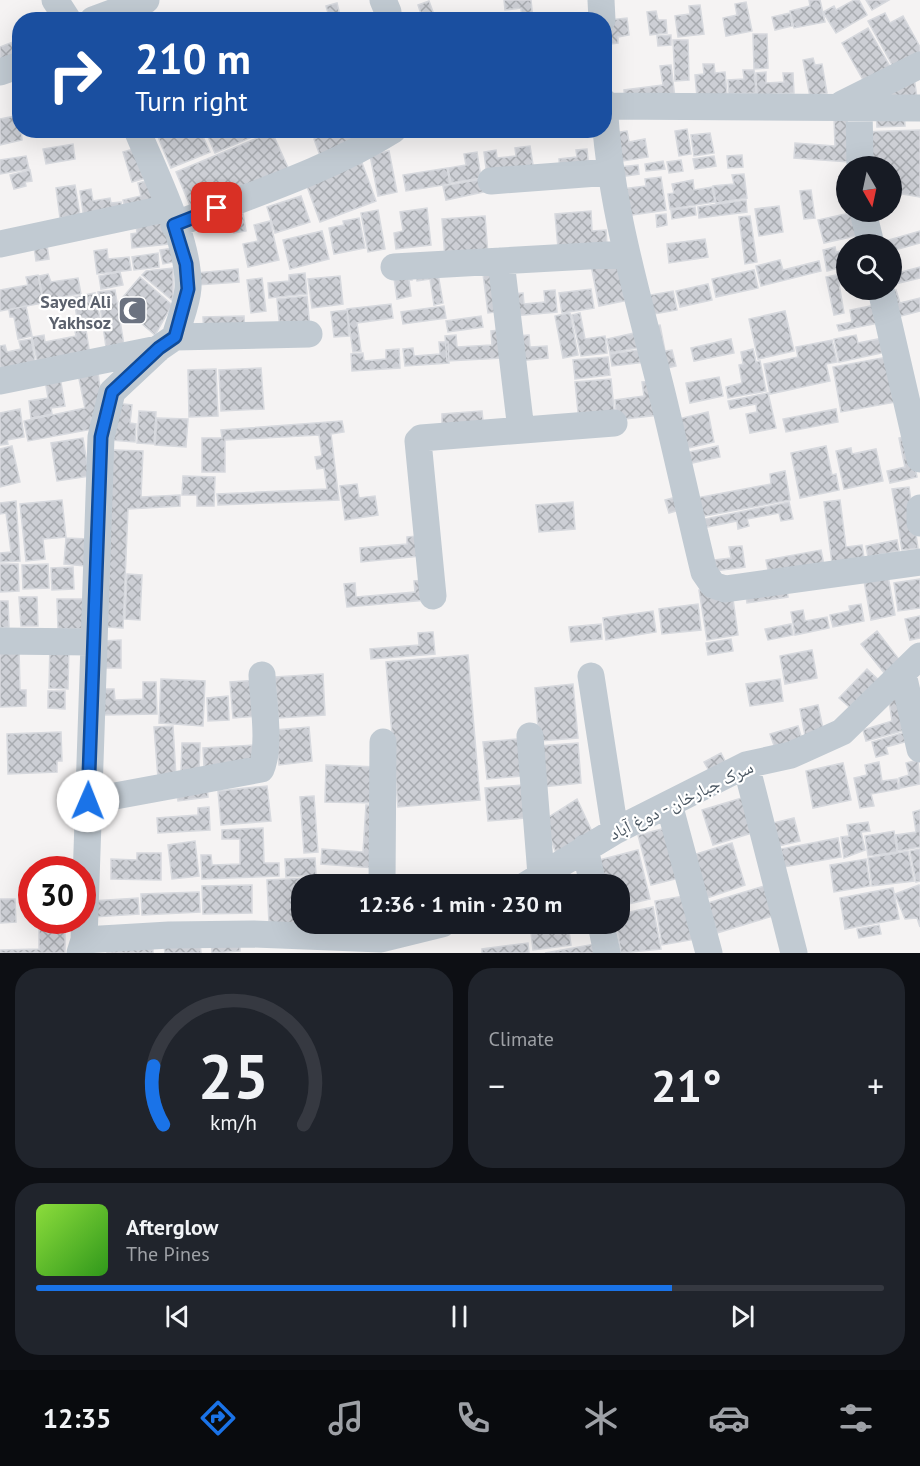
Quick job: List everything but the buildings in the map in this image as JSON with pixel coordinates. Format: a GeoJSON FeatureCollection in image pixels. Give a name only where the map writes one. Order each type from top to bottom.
{"type":"FeatureCollection","features":[{"type":"Feature","properties":{"kind":"street"},"geometry":{"type":"LineString","coordinates":[[114,12],[146,0]]}},
{"type":"Feature","properties":{"kind":"street"},"geometry":{"type":"LineString","coordinates":[[849,106],[920,64]]}},
{"type":"Feature","properties":{"kind":"street"},"geometry":{"type":"LineString","coordinates":[[612,105],[920,108]]}},
{"type":"Feature","properties":{"kind":"street"},"geometry":{"type":"LineString","coordinates":[[849,106],[858,156]]}},
{"type":"Feature","properties":{"kind":"street"},"geometry":{"type":"LineString","coordinates":[[140,138],[172,217],[186,264],[188,289],[167,343],[112,392],[101,437],[82,946],[169,934],[291,933]]}},
{"type":"Feature","properties":{"kind":"street"},"geometry":{"type":"LineString","coordinates":[[0,244],[172,217],[307,172],[381,138]]}},
{"type":"Feature","properties":{"kind":"street"},"geometry":{"type":"LineString","coordinates":[[608,138],[611,172],[625,254],[661,389],[704,572],[713,585],[725,589],[920,562]]}},
{"type":"Feature","properties":{"kind":"street"},"geometry":{"type":"LineString","coordinates":[[491,181],[611,172]]}},
{"type":"Feature","properties":{"kind":"street"},"geometry":{"type":"LineString","coordinates":[[394,267],[625,254]]}},
{"type":"Feature","properties":{"kind":"street"},"geometry":{"type":"LineString","coordinates":[[501,261],[521,430]]}},
{"type":"Feature","properties":{"kind":"street"},"geometry":{"type":"LineString","coordinates":[[883,300],[920,459]]}},
{"type":"Feature","properties":{"kind":"street"},"geometry":{"type":"LineString","coordinates":[[0,381],[167,343],[309,334]]}},
{"type":"Feature","properties":{"kind":"street"},"geometry":{"type":"LineString","coordinates":[[433,596],[418,441],[425,438],[614,423]]}},
{"type":"Feature","properties":{"kind":"street"},"geometry":{"type":"LineString","coordinates":[[920,508],[920,523]]}},
{"type":"Feature","properties":{"kind":"street"},"geometry":{"type":"LineString","coordinates":[[0,641],[92,642]]}},
{"type":"Feature","properties":{"kind":"street"},"geometry":{"type":"LineString","coordinates":[[912,665],[920,749]]}},
{"type":"Feature","properties":{"kind":"street","name":"سرک جبارخان - دوغ آباد"},"geometry":{"type":"LineString","coordinates":[[543,874],[615,831],[746,765],[791,754],[842,732],[912,665]]}},
{"type":"Feature","properties":{"kind":"street"},"geometry":{"type":"LineString","coordinates":[[88,801],[261,769],[264,760],[265,723],[262,675]]}},
{"type":"Feature","properties":{"kind":"street"},"geometry":{"type":"LineString","coordinates":[[591,676],[615,831]]}},
{"type":"Feature","properties":{"kind":"street"},"geometry":{"type":"LineString","coordinates":[[531,736],[533,874]]}},
{"type":"Feature","properties":{"kind":"street"},"geometry":{"type":"LineString","coordinates":[[382,874],[383,742]]}},
{"type":"Feature","properties":{"kind":"street"},"geometry":{"type":"LineString","coordinates":[[746,765],[794,953]]}},
{"type":"Feature","properties":{"kind":"street"},"geometry":{"type":"LineString","coordinates":[[669,804],[709,953]]}},
{"type":"Feature","properties":{"kind":"street"},"geometry":{"type":"LineString","coordinates":[[585,848],[591,874]]}},
{"type":"Feature","properties":{"kind":"street"},"geometry":{"type":"LineString","coordinates":[[603,934],[607,953]]}},
{"type":"Feature","properties":{"kind":"place","name":"Sayed Ali Yakhsoz"},"geometry":{"type":"Point","coordinates":[132,311]}},
{"type":"Feature","properties":{"kind":"route"},"geometry":{"type":"LineString","coordinates":[[88,801],[101,437],[112,392],[159,348],[175,337],[188,289],[186,264],[174,225],[217,208]]}}]}
